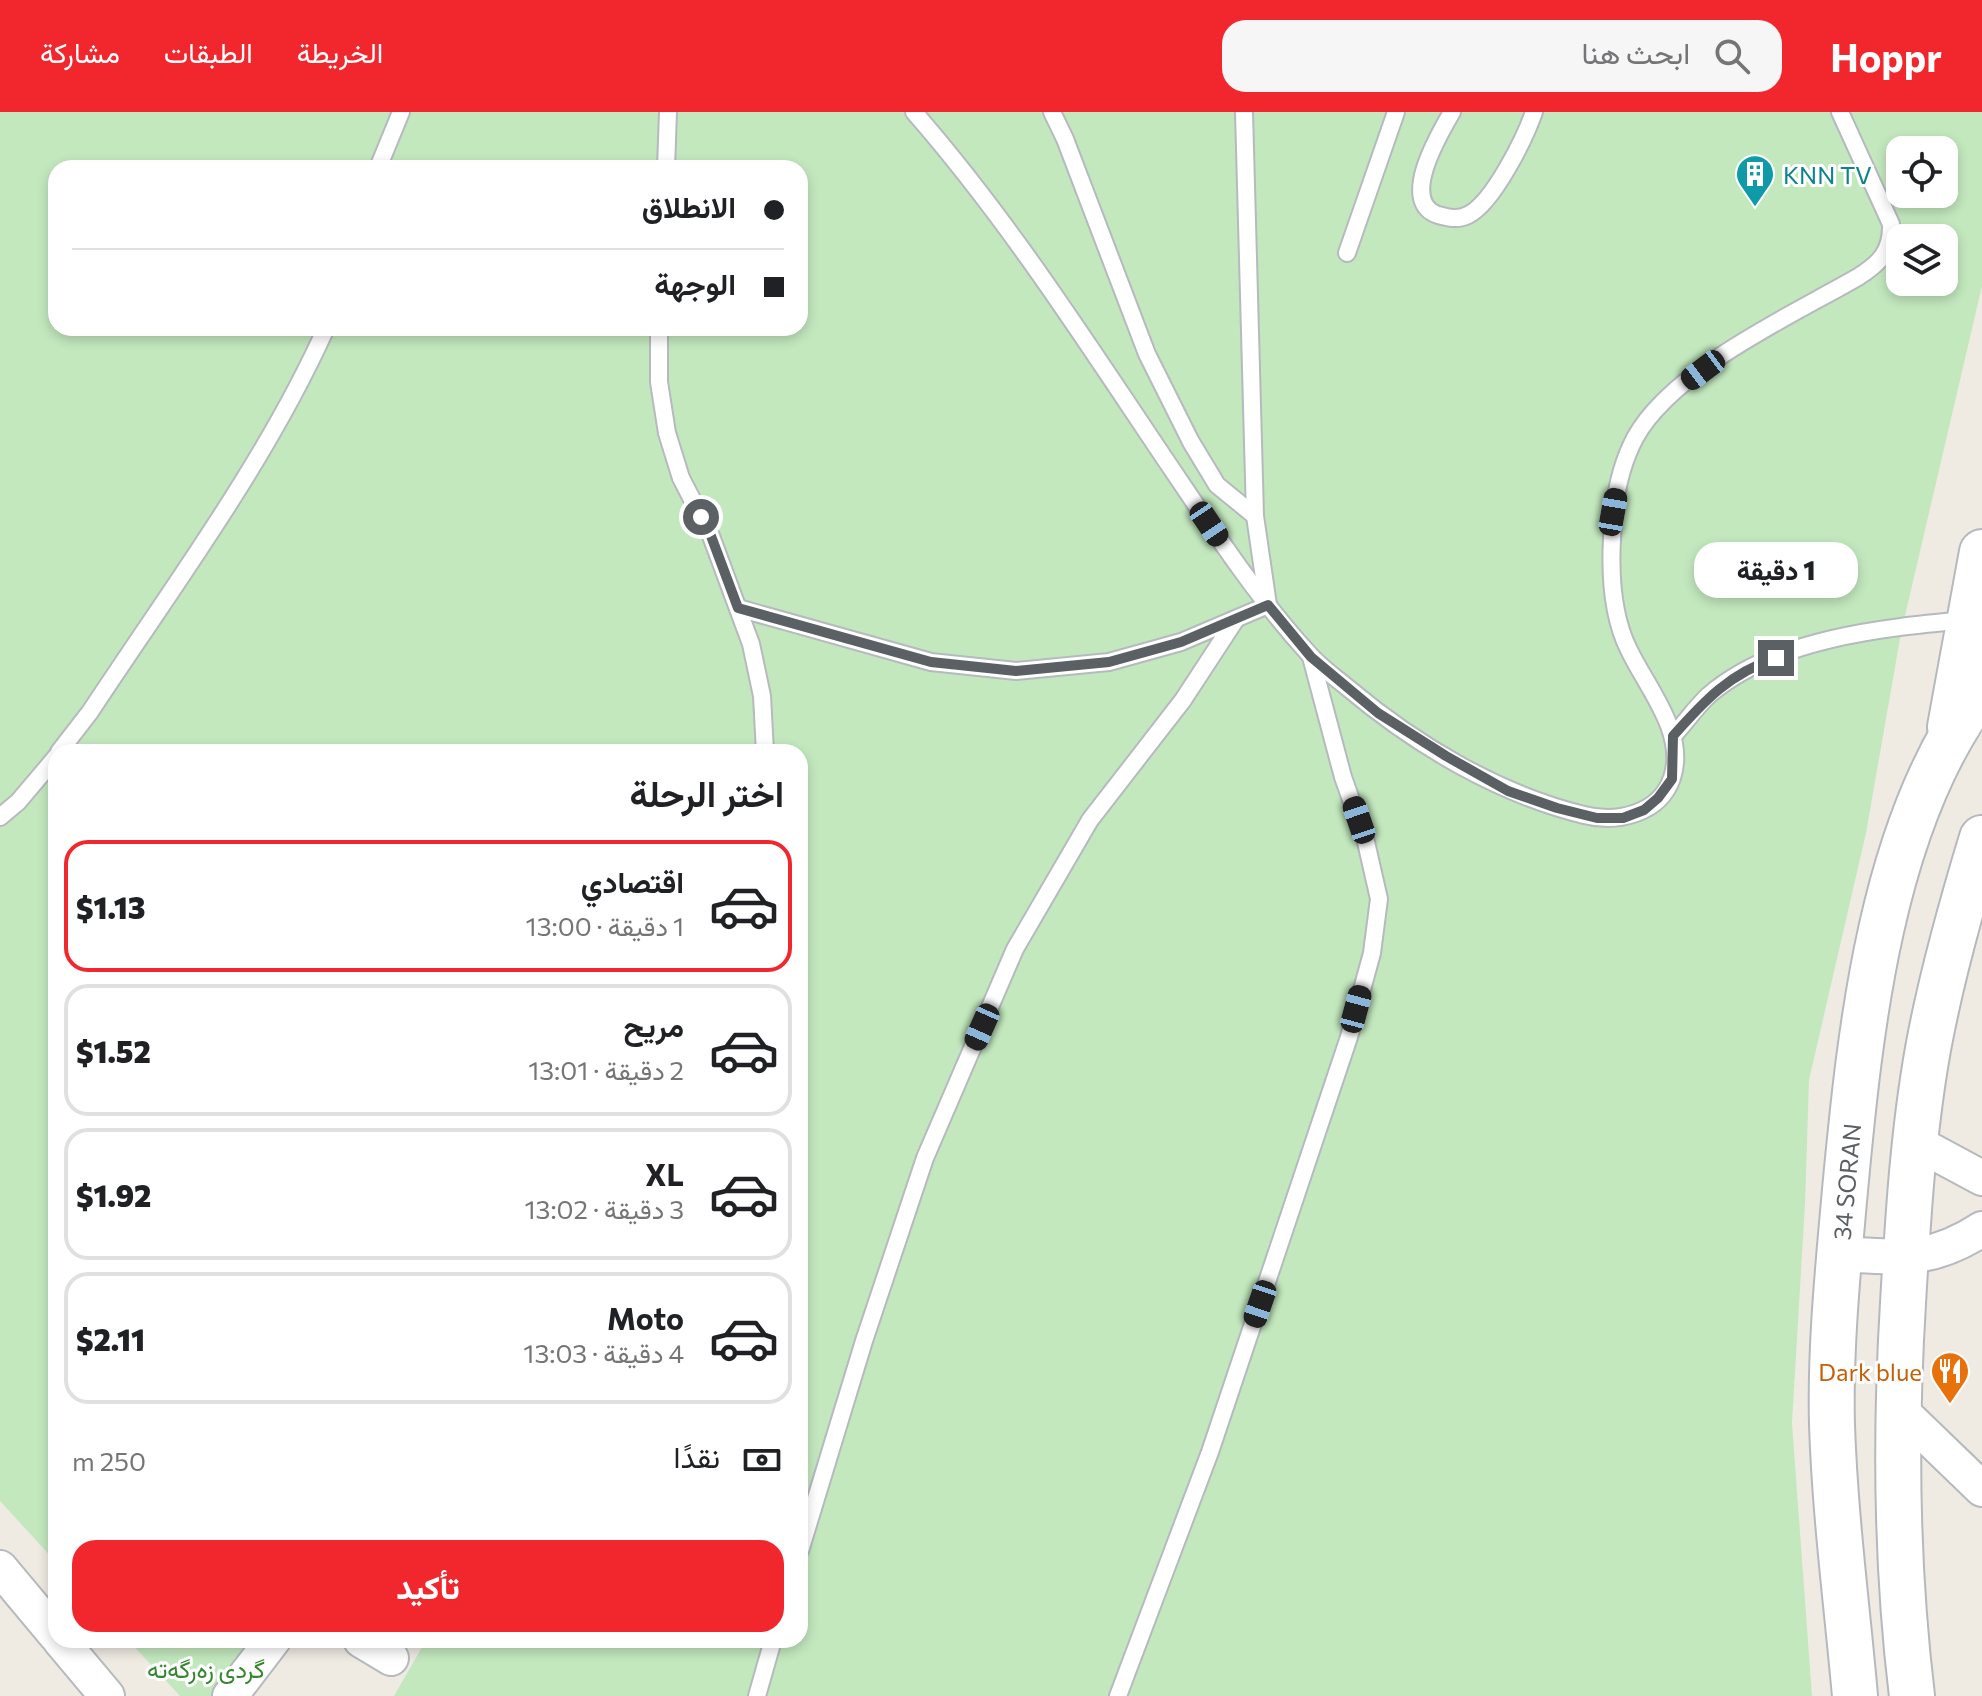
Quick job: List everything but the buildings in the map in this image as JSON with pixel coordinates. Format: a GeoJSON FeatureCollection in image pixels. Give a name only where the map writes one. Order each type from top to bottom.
{"type":"FeatureCollection","features":[{"type":"Feature","properties":{"kind":"main road"},"geometry":{"type":"LineString","coordinates":[[1946,748],[1982,552]]}},
{"type":"Feature","properties":{"kind":"main road","name":"34 SORAN"},"geometry":{"type":"LineString","coordinates":[[1855,1696],[1832,1427],[1832,1352],[1853,1113],[1879,948],[1895,878],[1916,809],[1967,710],[1982,690]]}},
{"type":"Feature","properties":{"kind":"main road"},"geometry":{"type":"LineString","coordinates":[[1912,1696],[1903,1614],[1897,1407],[1915,1142],[1928,1049],[1966,890],[1982,838]]}},
{"type":"Feature","properties":{"kind":"street"},"geometry":{"type":"LineString","coordinates":[[1915,1142],[1982,1178]]}},
{"type":"Feature","properties":{"kind":"street"},"geometry":{"type":"LineString","coordinates":[[1839,1254],[1906,1258],[1948,1248],[1982,1229]]}},
{"type":"Feature","properties":{"kind":"street"},"geometry":{"type":"LineString","coordinates":[[1897,1407],[1982,1489]]}},
{"type":"Feature","properties":{"kind":"street"},"geometry":{"type":"LineString","coordinates":[[0,1568],[48,1625]]}},
{"type":"Feature","properties":{"kind":"street"},"geometry":{"type":"LineString","coordinates":[[67,1648],[107,1696]]}},
{"type":"Feature","properties":{"kind":"street"},"geometry":{"type":"LineString","coordinates":[[230,1696],[267,1648]]}},
{"type":"Feature","properties":{"kind":"street"},"geometry":{"type":"LineString","coordinates":[[374,1648],[391,1658]]}},
{"type":"Feature","properties":{"kind":"lane"},"geometry":{"type":"LineString","coordinates":[[381,160],[401,112]]}},
{"type":"Feature","properties":{"kind":"lane"},"geometry":{"type":"LineString","coordinates":[[666,160],[668,112]]}},
{"type":"Feature","properties":{"kind":"lane"},"geometry":{"type":"LineString","coordinates":[[914,112],[1003,222],[1241,572],[1311,657],[1378,713],[1508,791],[1597,818],[1623,818],[1644,810],[1672,779],[1673,736],[1627,647],[1618,623],[1612,589],[1613,512],[1620,471],[1636,437],[1656,409],[1682,386],[1724,354],[1877,265],[1887,251],[1891,224],[1840,112]]}},
{"type":"Feature","properties":{"kind":"lane"},"geometry":{"type":"LineString","coordinates":[[1052,112],[1147,354],[1191,442],[1217,485],[1255,516]]}},
{"type":"Feature","properties":{"kind":"lane"},"geometry":{"type":"LineString","coordinates":[[1244,112],[1255,516],[1268,605]]}},
{"type":"Feature","properties":{"kind":"lane"},"geometry":{"type":"LineString","coordinates":[[1347,253],[1396,112]]}},
{"type":"Feature","properties":{"kind":"lane"},"geometry":{"type":"LineString","coordinates":[[1452,112],[1423,172],[1421,197],[1433,213],[1451,219],[1469,214],[1484,200],[1509,166],[1534,112]]}},
{"type":"Feature","properties":{"kind":"lane"},"geometry":{"type":"LineString","coordinates":[[66,744],[90,712],[271,435],[322,336]]}},
{"type":"Feature","properties":{"kind":"lane"},"geometry":{"type":"LineString","coordinates":[[659,336],[659,382],[667,433],[681,478],[711,536],[751,644],[762,696],[765,744]]}},
{"type":"Feature","properties":{"kind":"lane"},"geometry":{"type":"LineString","coordinates":[[738,608],[931,662],[1016,671],[1109,662],[1181,642],[1268,605]]}},
{"type":"Feature","properties":{"kind":"lane"},"geometry":{"type":"LineString","coordinates":[[808,1525],[864,1341],[925,1158],[1015,949],[1090,820],[1183,700],[1236,619]]}},
{"type":"Feature","properties":{"kind":"lane"},"geometry":{"type":"LineString","coordinates":[[1673,736],[1709,695],[1754,665],[1820,642],[1884,628],[1970,619]]}},
{"type":"Feature","properties":{"kind":"lane"},"geometry":{"type":"LineString","coordinates":[[1118,1696],[1210,1452],[1349,1037],[1372,953],[1379,899],[1366,842],[1343,777],[1311,657]]}},
{"type":"Feature","properties":{"kind":"lane"},"geometry":{"type":"LineString","coordinates":[[0,817],[18,802],[48,766]]}},
{"type":"Feature","properties":{"kind":"lane"},"geometry":{"type":"LineString","coordinates":[[757,1696],[771,1648]]}},
{"type":"Feature","properties":{"kind":"green space"},"geometry":{"type":"Polygon","coordinates":[[[0,112],[1982,112],[1982,286],[1901,633],[1866,833],[1809,1080],[1792,1423],[1812,1696],[394,1696],[421,1648],[808,1648],[808,744],[48,744],[48,1553],[0,1501],[0,112]]]}},
{"type":"Feature","properties":{"kind":"green space","name":"گردی زەرگەتە"},"geometry":{"type":"Polygon","coordinates":[[[135,1648],[277,1648],[232,1696],[180,1696],[135,1648]]]}},
{"type":"Feature","properties":{"kind":"place","name":"KNN TV"},"geometry":{"type":"Point","coordinates":[1755,208]}},
{"type":"Feature","properties":{"kind":"place","name":"Dark blue"},"geometry":{"type":"Point","coordinates":[1950,1405]}},
{"type":"Feature","properties":{"kind":"route"},"geometry":{"type":"LineString","coordinates":[[701,517],[738,608],[931,662],[1016,671],[1109,662],[1181,642],[1268,605],[1311,657],[1378,713],[1508,791],[1597,818],[1623,818],[1644,810],[1658,798],[1672,779],[1673,736],[1709,695],[1754,665],[1776,658]]}}]}
